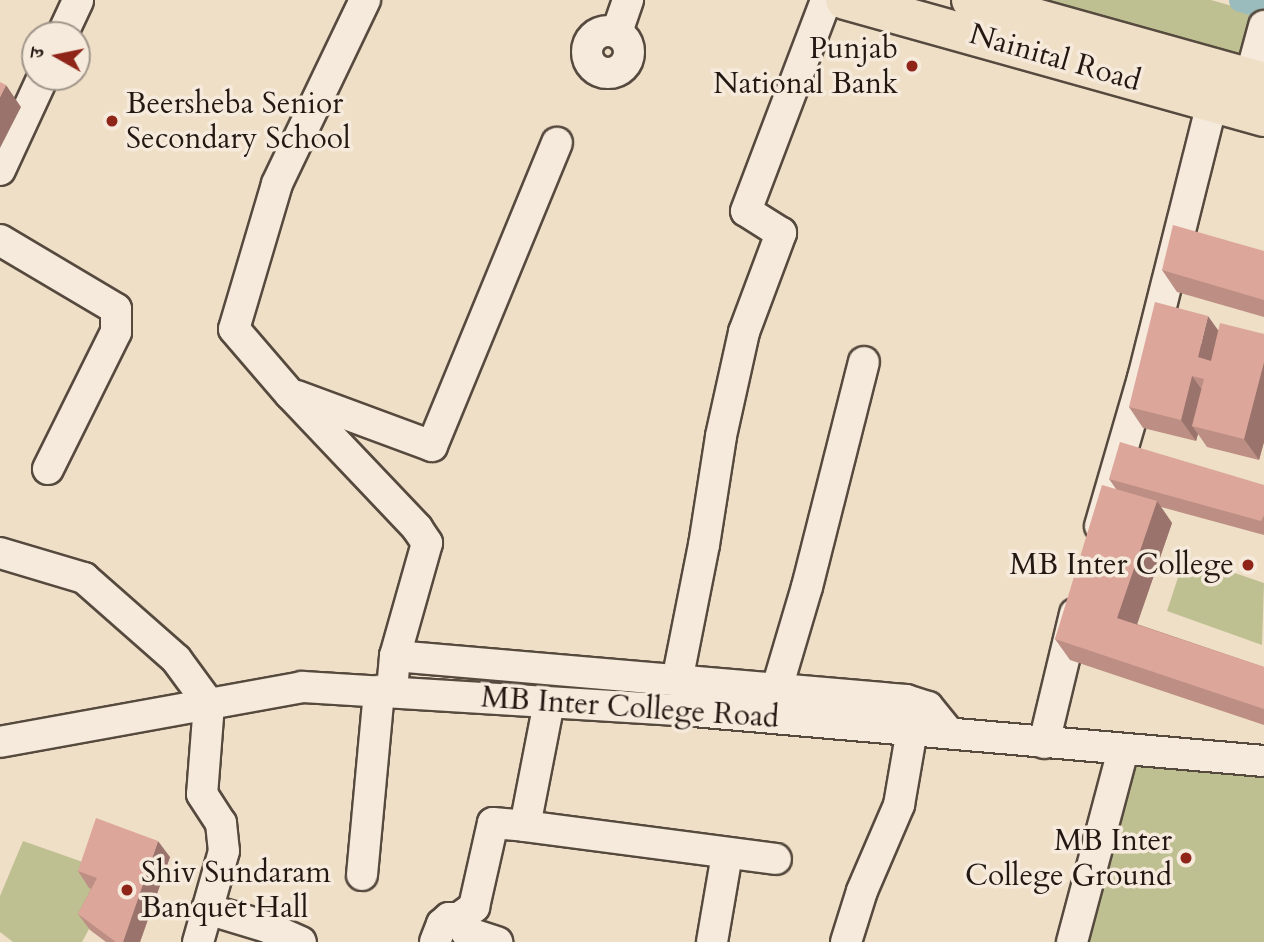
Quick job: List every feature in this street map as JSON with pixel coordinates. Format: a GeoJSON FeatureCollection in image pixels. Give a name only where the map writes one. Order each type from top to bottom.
{"type":"FeatureCollection","features":[{"type":"Feature","properties":{"kind":"highway","name":"Nainital Road"},"geometry":{"type":"LineString","coordinates":[[845,0],[1242,93]]}},
{"type":"Feature","properties":{"kind":"highway","name":"Nainital Road"},"geometry":{"type":"LineString","coordinates":[[971,0],[1242,93]]}},
{"type":"Feature","properties":{"kind":"street"},"geometry":{"type":"LineString","coordinates":[[68,21],[78,0]]}},
{"type":"Feature","properties":{"kind":"street"},"geometry":{"type":"LineString","coordinates":[[362,875],[386,692],[427,543],[417,528],[290,394],[234,329],[277,184],[365,0]]}},
{"type":"Feature","properties":{"kind":"street"},"geometry":{"type":"LineString","coordinates":[[617,32],[628,0]]}},
{"type":"Feature","properties":{"kind":"street"},"geometry":{"type":"LineString","coordinates":[[677,681],[704,545],[720,436],[744,332],[781,233],[746,211],[826,0]]}},
{"type":"Feature","properties":{"kind":"street"},"geometry":{"type":"LineString","coordinates":[[1093,550],[1143,378],[1264,26]]}},
{"type":"Feature","properties":{"kind":"street"},"geometry":{"type":"LineString","coordinates":[[0,170],[37,91]]}},
{"type":"Feature","properties":{"kind":"street"},"geometry":{"type":"LineString","coordinates":[[290,394],[432,446],[557,144]]}},
{"type":"Feature","properties":{"kind":"street"},"geometry":{"type":"LineString","coordinates":[[0,240],[116,309],[116,332],[48,469]]}},
{"type":"Feature","properties":{"kind":"street"},"geometry":{"type":"LineString","coordinates":[[777,688],[807,587],[864,362]]}},
{"type":"Feature","properties":{"kind":"street"},"geometry":{"type":"LineString","coordinates":[[0,553],[84,578],[176,659],[209,704],[202,794],[221,823],[224,851],[198,942]]}},
{"type":"Feature","properties":{"kind":"street"},"geometry":{"type":"LineString","coordinates":[[1044,743],[1066,642],[1082,589]]}},
{"type":"Feature","properties":{"kind":"street"},"geometry":{"type":"LineString","coordinates":[[395,656],[906,700],[929,707],[949,733]]}},
{"type":"Feature","properties":{"kind":"street","name":"MB Inter College Road"},"geometry":{"type":"LineString","coordinates":[[0,742],[302,687],[682,710],[1264,761]]}},
{"type":"Feature","properties":{"kind":"street"},"geometry":{"type":"LineString","coordinates":[[525,827],[549,703]]}},
{"type":"Feature","properties":{"kind":"street"},"geometry":{"type":"LineString","coordinates":[[846,942],[862,891],[899,805],[912,730]]}},
{"type":"Feature","properties":{"kind":"street"},"geometry":{"type":"LineString","coordinates":[[1072,942],[1123,750]]}},
{"type":"Feature","properties":{"kind":"street"},"geometry":{"type":"LineString","coordinates":[[435,942],[442,924],[449,918],[459,918],[474,907],[493,823],[776,859]]}},
{"type":"Feature","properties":{"kind":"street"},"geometry":{"type":"LineString","coordinates":[[712,942],[727,854]]}},
{"type":"Feature","properties":{"kind":"street"},"geometry":{"type":"LineString","coordinates":[[208,909],[267,927],[300,942]]}},
{"type":"Feature","properties":{"kind":"street"},"geometry":{"type":"LineString","coordinates":[[459,918],[466,932],[497,942]]}},
{"type":"Feature","properties":{"kind":"green space"},"geometry":{"type":"Polygon","coordinates":[[[1017,0],[1211,0],[1253,12],[1238,63],[1017,0]]]}},
{"type":"Feature","properties":{"kind":"green space"},"geometry":{"type":"Polygon","coordinates":[[[1185,556],[1264,583],[1262,645],[1167,611],[1185,556]]]}},
{"type":"Feature","properties":{"kind":"green space","name":"MB Inter College Ground"},"geometry":{"type":"Polygon","coordinates":[[[1138,764],[1264,774],[1264,942],[1085,942],[1131,768],[1138,764]]]}},
{"type":"Feature","properties":{"kind":"green space"},"geometry":{"type":"Polygon","coordinates":[[[23,841],[97,867],[108,894],[82,942],[13,942],[0,932],[0,896],[23,841]]]}},
{"type":"Feature","properties":{"kind":"building"},"geometry":{"type":"Polygon","coordinates":[[[0,82],[6,85],[0,97],[0,82]]]}},
{"type":"Feature","properties":{"kind":"building"},"geometry":{"type":"Polygon","coordinates":[[[1173,225],[1264,251],[1264,300],[1162,270],[1173,225]]]}},
{"type":"Feature","properties":{"kind":"building"},"geometry":{"type":"Polygon","coordinates":[[[1155,302],[1208,316],[1198,357],[1211,361],[1220,323],[1264,334],[1264,362],[1244,439],[1192,426],[1204,379],[1192,376],[1181,420],[1129,407],[1155,302]]]}},
{"type":"Feature","properties":{"kind":"building"},"geometry":{"type":"Polygon","coordinates":[[[1120,442],[1264,485],[1264,515],[1261,521],[1109,479],[1120,442]]]}},
{"type":"Feature","properties":{"kind":"building"},"geometry":{"type":"Polygon","coordinates":[[[1102,485],[1157,501],[1117,618],[1264,667],[1264,709],[1055,639],[1102,485]]]}},
{"type":"Feature","properties":{"kind":"building","name":"Shiv Sundaram Banquet Hall"},"geometry":{"type":"Polygon","coordinates":[[[96,818],[158,841],[123,942],[116,942],[78,914],[97,878],[78,871],[96,818]]]}},
{"type":"Feature","properties":{"kind":"waterway"},"geometry":{"type":"LineString","coordinates":[[1240,0],[1264,7]]}},
{"type":"Feature","properties":{"kind":"place","name":"Punjab National Bank"},"geometry":{"type":"Point","coordinates":[912,66]}},
{"type":"Feature","properties":{"kind":"place","name":"Beersheba Senior Secondary School"},"geometry":{"type":"Point","coordinates":[112,121]}},
{"type":"Feature","properties":{"kind":"place","name":"MB Inter College"},"geometry":{"type":"Point","coordinates":[1248,565]}},
{"type":"Feature","properties":{"kind":"place","name":"MB Inter College Ground"},"geometry":{"type":"Point","coordinates":[1186,858]}},
{"type":"Feature","properties":{"kind":"place","name":"Shiv Sundaram Banquet Hall"},"geometry":{"type":"Point","coordinates":[127,890]}}]}
